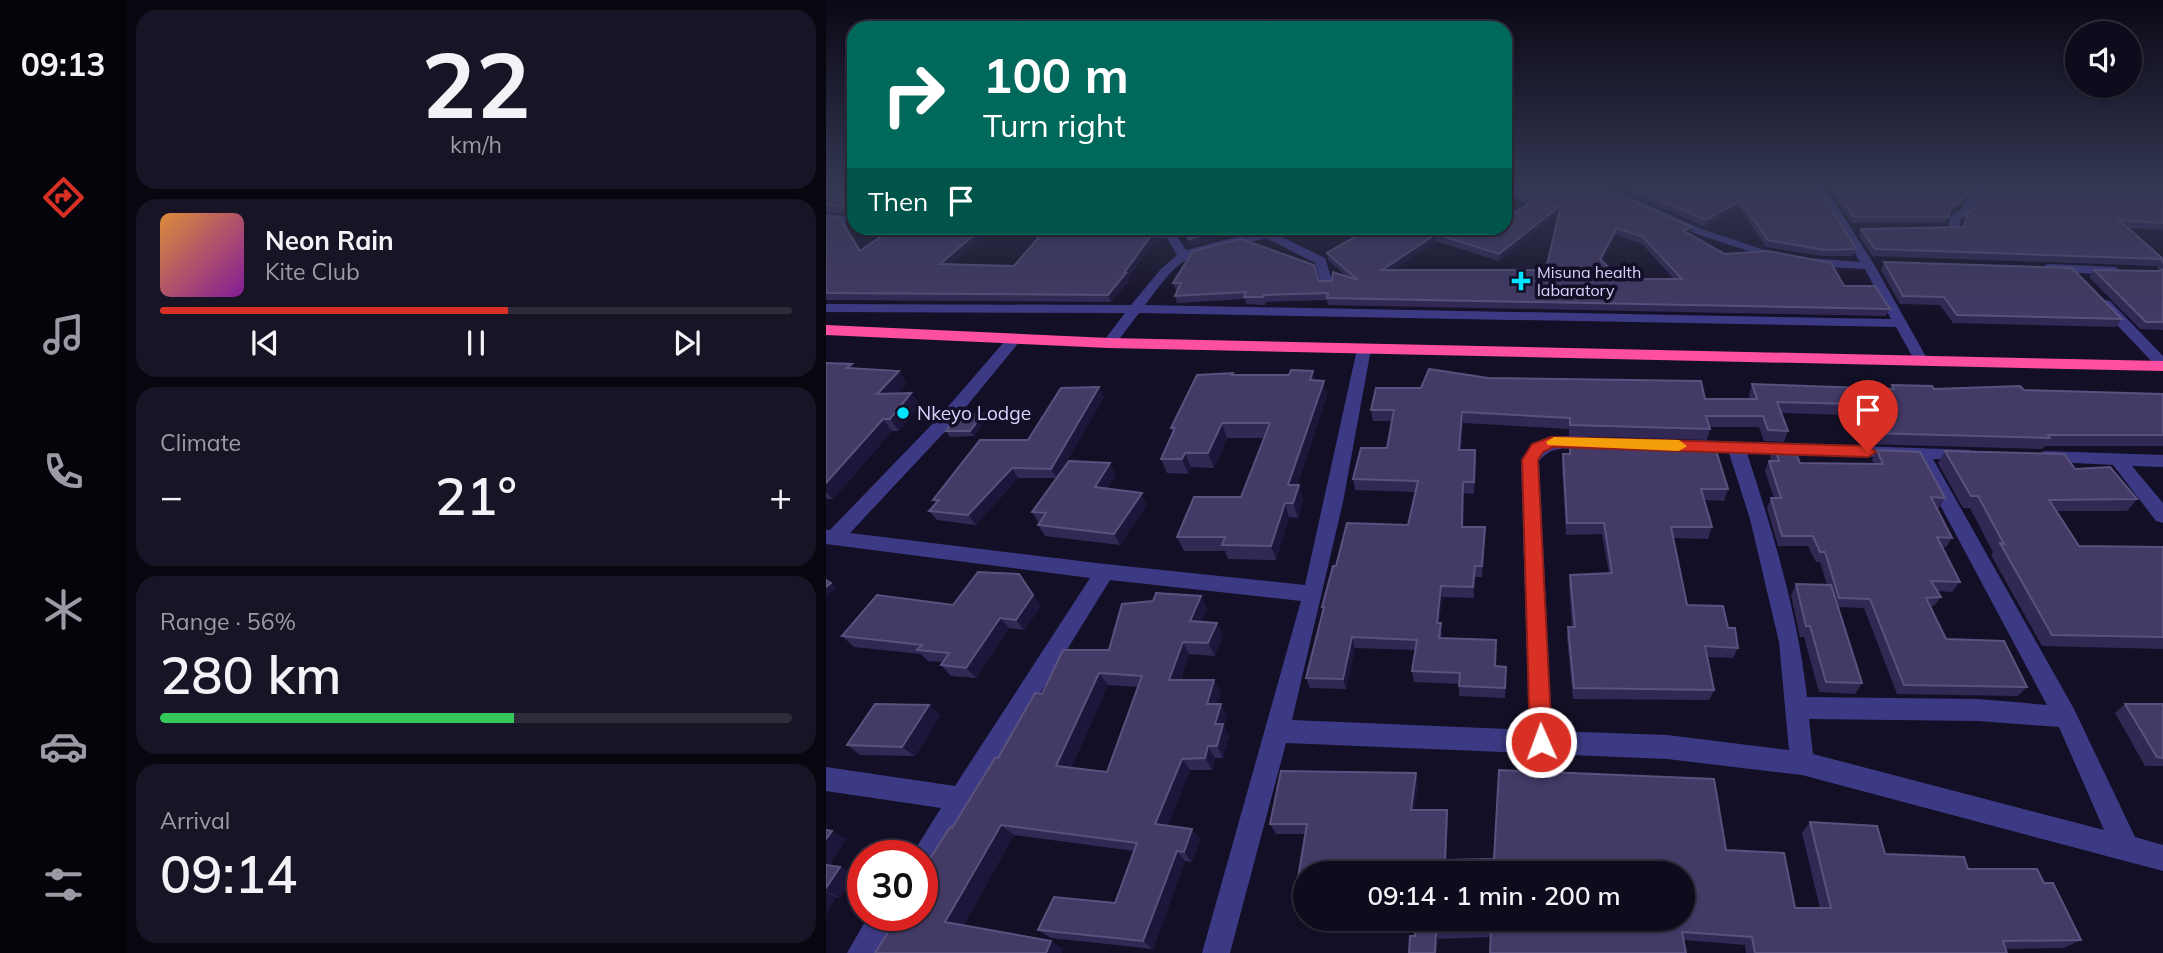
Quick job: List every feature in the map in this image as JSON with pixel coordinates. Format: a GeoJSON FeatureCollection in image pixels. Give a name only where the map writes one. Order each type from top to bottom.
{"type":"FeatureCollection","features":[{"type":"Feature","properties":{"kind":"highway"},"geometry":{"type":"LineString","coordinates":[[826,330],[1364,349],[2163,365]]}},
{"type":"Feature","properties":{"kind":"street"},"geometry":{"type":"LineString","coordinates":[[1692,229],[1755,251],[1793,260],[1872,264]]}},
{"type":"Feature","properties":{"kind":"street"},"geometry":{"type":"LineString","coordinates":[[1853,229],[1922,362]]}},
{"type":"Feature","properties":{"kind":"street"},"geometry":{"type":"LineString","coordinates":[[1927,231],[1955,229]]}},
{"type":"Feature","properties":{"kind":"street"},"geometry":{"type":"LineString","coordinates":[[1168,235],[1184,256]]}},
{"type":"Feature","properties":{"kind":"street"},"geometry":{"type":"LineString","coordinates":[[1109,342],[1173,263],[1184,256],[1262,235]]}},
{"type":"Feature","properties":{"kind":"street"},"geometry":{"type":"LineString","coordinates":[[1285,235],[1321,261],[1327,283]]}},
{"type":"Feature","properties":{"kind":"street"},"geometry":{"type":"LineString","coordinates":[[2032,268],[2126,271]]}},
{"type":"Feature","properties":{"kind":"street"},"geometry":{"type":"LineString","coordinates":[[2071,269],[2163,365]]}},
{"type":"Feature","properties":{"kind":"street"},"geometry":{"type":"LineString","coordinates":[[826,308],[1137,309],[1900,323]]}},
{"type":"Feature","properties":{"kind":"street"},"geometry":{"type":"LineString","coordinates":[[830,538],[946,420],[1015,338]]}},
{"type":"Feature","properties":{"kind":"street"},"geometry":{"type":"LineString","coordinates":[[1216,953],[1278,731],[1312,594],[1348,445],[1364,349]]}},
{"type":"Feature","properties":{"kind":"street"},"geometry":{"type":"LineString","coordinates":[[1541,742],[1530,460],[1537,448],[1551,442],[1617,444]]}},
{"type":"Feature","properties":{"kind":"street"},"geometry":{"type":"LineString","coordinates":[[1670,445],[1987,455]]}},
{"type":"Feature","properties":{"kind":"street"},"geometry":{"type":"LineString","coordinates":[[1736,447],[1759,519],[1790,642],[1802,763]]}},
{"type":"Feature","properties":{"kind":"street"},"geometry":{"type":"LineString","coordinates":[[1921,453],[2066,716],[2126,848]]}},
{"type":"Feature","properties":{"kind":"street"},"geometry":{"type":"LineString","coordinates":[[2026,456],[2163,461]]}},
{"type":"Feature","properties":{"kind":"street"},"geometry":{"type":"LineString","coordinates":[[2118,459],[2163,516]]}},
{"type":"Feature","properties":{"kind":"street"},"geometry":{"type":"LineString","coordinates":[[830,538],[1312,594]]}},
{"type":"Feature","properties":{"kind":"street"},"geometry":{"type":"LineString","coordinates":[[935,840],[1105,572]]}},
{"type":"Feature","properties":{"kind":"street"},"geometry":{"type":"LineString","coordinates":[[1798,708],[1978,710],[2066,716]]}},
{"type":"Feature","properties":{"kind":"street"},"geometry":{"type":"LineString","coordinates":[[1278,731],[1667,747],[1802,763],[2163,859]]}},
{"type":"Feature","properties":{"kind":"street"},"geometry":{"type":"LineString","coordinates":[[826,779],[961,799]]}},
{"type":"Feature","properties":{"kind":"street"},"geometry":{"type":"LineString","coordinates":[[861,953],[875,931]]}},
{"type":"Feature","properties":{"kind":"building"},"geometry":{"type":"Polygon","coordinates":[[[826,229],[847,229],[847,235],[850,235],[860,251],[883,235],[974,235],[940,264],[1014,266],[1041,235],[1152,235],[1108,295],[826,293],[826,229]]]}},
{"type":"Feature","properties":{"kind":"building"},"geometry":{"type":"Polygon","coordinates":[[[1512,229],[1530,229],[1499,254],[1439,235],[1512,235],[1512,229]]]}},
{"type":"Feature","properties":{"kind":"building"},"geometry":{"type":"Polygon","coordinates":[[[1555,229],[1616,229],[1600,259],[1621,279],[1682,279],[1643,237],[1621,229],[1687,229],[1684,231],[1725,254],[1768,251],[1831,263],[1844,286],[1875,286],[1890,309],[1327,298],[1328,293],[1263,297],[1244,297],[1246,292],[1175,296],[1181,283],[1173,283],[1193,251],[1241,239],[1314,265],[1319,281],[1332,281],[1333,272],[1358,280],[1327,253],[1358,235],[1434,235],[1382,270],[1549,270],[1546,269],[1555,229]]]}},
{"type":"Feature","properties":{"kind":"building"},"geometry":{"type":"Polygon","coordinates":[[[1760,229],[1844,229],[1856,249],[1824,250],[1768,240],[1760,229]]]}},
{"type":"Feature","properties":{"kind":"building"},"geometry":{"type":"Polygon","coordinates":[[[1861,229],[2130,229],[2163,259],[2163,263],[2162,259],[1875,249],[1861,229]]]}},
{"type":"Feature","properties":{"kind":"building"},"geometry":{"type":"Polygon","coordinates":[[[1186,235],[1204,235],[1189,239],[1186,235]]]}},
{"type":"Feature","properties":{"kind":"building"},"geometry":{"type":"Polygon","coordinates":[[[1884,262],[2072,268],[2122,319],[1957,315],[1944,297],[1903,296],[1884,262]]]}},
{"type":"Feature","properties":{"kind":"building"},"geometry":{"type":"Polygon","coordinates":[[[2163,269],[2163,322],[2146,322],[2094,270],[2159,271],[2163,269]]]}},
{"type":"Feature","properties":{"kind":"building"},"geometry":{"type":"Polygon","coordinates":[[[826,363],[852,364],[847,368],[899,371],[877,394],[911,393],[890,419],[883,419],[826,483],[826,363]]]}},
{"type":"Feature","properties":{"kind":"building"},"geometry":{"type":"Polygon","coordinates":[[[1429,369],[1488,378],[1701,381],[1705,399],[1757,399],[1752,384],[1894,389],[1892,385],[1932,386],[1934,389],[2020,386],[2024,390],[2163,394],[2163,435],[2048,435],[2050,438],[1869,433],[1852,404],[1777,402],[1788,431],[1768,430],[1763,416],[1706,416],[1710,429],[1570,425],[1570,418],[1462,412],[1459,450],[1475,450],[1474,482],[1463,482],[1462,527],[1485,527],[1482,566],[1475,566],[1473,587],[1441,586],[1437,623],[1441,623],[1439,638],[1496,640],[1495,666],[1506,667],[1505,688],[1459,686],[1460,673],[1412,671],[1417,640],[1352,637],[1343,679],[1306,678],[1322,607],[1347,523],[1408,525],[1418,481],[1353,479],[1361,448],[1387,448],[1394,410],[1371,410],[1376,388],[1421,388],[1429,369]]]}},
{"type":"Feature","properties":{"kind":"building"},"geometry":{"type":"Polygon","coordinates":[[[1291,370],[1313,371],[1310,380],[1324,381],[1288,485],[1299,485],[1293,503],[1285,503],[1271,546],[1222,545],[1225,537],[1177,537],[1194,497],[1241,497],[1270,423],[1222,423],[1208,453],[1185,453],[1182,459],[1161,459],[1175,428],[1171,428],[1197,375],[1289,375],[1291,370]]]}},
{"type":"Feature","properties":{"kind":"building"},"geometry":{"type":"Polygon","coordinates":[[[1099,387],[1051,469],[1012,468],[968,515],[929,511],[939,500],[933,500],[980,440],[1028,440],[1061,388],[1099,387]]]}},
{"type":"Feature","properties":{"kind":"building"},"geometry":{"type":"Polygon","coordinates":[[[959,414],[983,414],[970,431],[946,431],[959,414]]]}},
{"type":"Feature","properties":{"kind":"building"},"geometry":{"type":"Polygon","coordinates":[[[1570,440],[1714,444],[1728,489],[1701,489],[1712,527],[1671,527],[1687,605],[1723,606],[1728,628],[1735,628],[1738,648],[1705,646],[1714,690],[1574,688],[1568,627],[1575,627],[1570,575],[1612,573],[1604,523],[1567,523],[1563,454],[1570,454],[1570,440]]]}},
{"type":"Feature","properties":{"kind":"building"},"geometry":{"type":"Polygon","coordinates":[[[1774,447],[1794,448],[1800,463],[1883,464],[1877,450],[1920,452],[1945,498],[1931,497],[1952,538],[1937,537],[1960,582],[1931,581],[1941,597],[1926,598],[1946,639],[2004,641],[2027,687],[1904,685],[1870,599],[1839,598],[1825,552],[1820,552],[1813,536],[1782,536],[1771,498],[1781,498],[1769,461],[1779,461],[1774,447]]]}},
{"type":"Feature","properties":{"kind":"building"},"geometry":{"type":"Polygon","coordinates":[[[1945,451],[2064,454],[2075,469],[2110,467],[2137,499],[2049,500],[2079,546],[2163,547],[2163,637],[2052,635],[2000,543],[2004,544],[1978,496],[1971,496],[1945,451]]]}},
{"type":"Feature","properties":{"kind":"building"},"geometry":{"type":"Polygon","coordinates":[[[1069,461],[1110,463],[1095,487],[1142,493],[1114,534],[1038,525],[1046,513],[1032,512],[1069,461]]]}},
{"type":"Feature","properties":{"kind":"building"},"geometry":{"type":"Polygon","coordinates":[[[978,572],[1019,574],[1033,595],[1016,620],[1000,618],[966,668],[941,665],[949,653],[917,650],[922,645],[842,636],[877,595],[953,605],[978,572]]]}},
{"type":"Feature","properties":{"kind":"building"},"geometry":{"type":"Polygon","coordinates":[[[1796,584],[1831,585],[1862,683],[1826,682],[1810,626],[1806,626],[1796,584]]]}},
{"type":"Feature","properties":{"kind":"building"},"geometry":{"type":"Polygon","coordinates":[[[1156,593],[1201,596],[1190,621],[1217,623],[1208,643],[1183,642],[1169,680],[1214,680],[1207,704],[1221,704],[1215,724],[1223,724],[1217,746],[1208,746],[1205,758],[1182,759],[1155,824],[1192,829],[1184,852],[1177,851],[1143,941],[1038,930],[1054,897],[1115,903],[1137,843],[1001,825],[945,922],[1051,941],[1046,953],[875,953],[889,931],[938,931],[938,846],[995,758],[998,758],[1035,693],[1042,694],[1063,650],[1109,650],[1122,604],[1153,601],[1156,593]],[[1099,673],[1056,766],[1107,772],[1142,676],[1099,673]]]}},
{"type":"Feature","properties":{"kind":"building"},"geometry":{"type":"Polygon","coordinates":[[[875,704],[929,705],[902,747],[847,745],[875,704]]]}},
{"type":"Feature","properties":{"kind":"building"},"geometry":{"type":"Polygon","coordinates":[[[2125,704],[2163,704],[2163,758],[2157,757],[2125,704]]]}},
{"type":"Feature","properties":{"kind":"building"},"geometry":{"type":"Polygon","coordinates":[[[1499,770],[1714,779],[1726,850],[1784,853],[1795,908],[1831,908],[1810,822],[1877,826],[1885,854],[1964,857],[1968,869],[2037,869],[2044,883],[2053,883],[2081,940],[2003,941],[2007,953],[1755,953],[1752,937],[1682,932],[1686,953],[1490,953],[1491,931],[1695,931],[1695,861],[1301,861],[1307,824],[1270,824],[1281,771],[1416,773],[1411,810],[1447,810],[1445,860],[1494,859],[1499,770]]]}},
{"type":"Feature","properties":{"kind":"building"},"geometry":{"type":"Polygon","coordinates":[[[826,865],[840,867],[826,888],[826,865]]]}},
{"type":"Feature","properties":{"kind":"building"},"geometry":{"type":"Polygon","coordinates":[[[1415,931],[1436,931],[1435,953],[1409,953],[1410,936],[1415,936],[1415,931]]]}},
{"type":"Feature","properties":{"kind":"slow traffic"},"geometry":{"type":"LineString","coordinates":[[1554,442],[1679,446]]}},
{"type":"Feature","properties":{"kind":"place","name":"Misuna health labaratory"},"geometry":{"type":"Point","coordinates":[1521,281]}},
{"type":"Feature","properties":{"kind":"place","name":"Nkeyo Lodge"},"geometry":{"type":"Point","coordinates":[903,413]}},
{"type":"Feature","properties":{"kind":"route"},"geometry":{"type":"LineString","coordinates":[[1541,742],[1530,460],[1537,448],[1551,442],[1868,452]]}}]}
